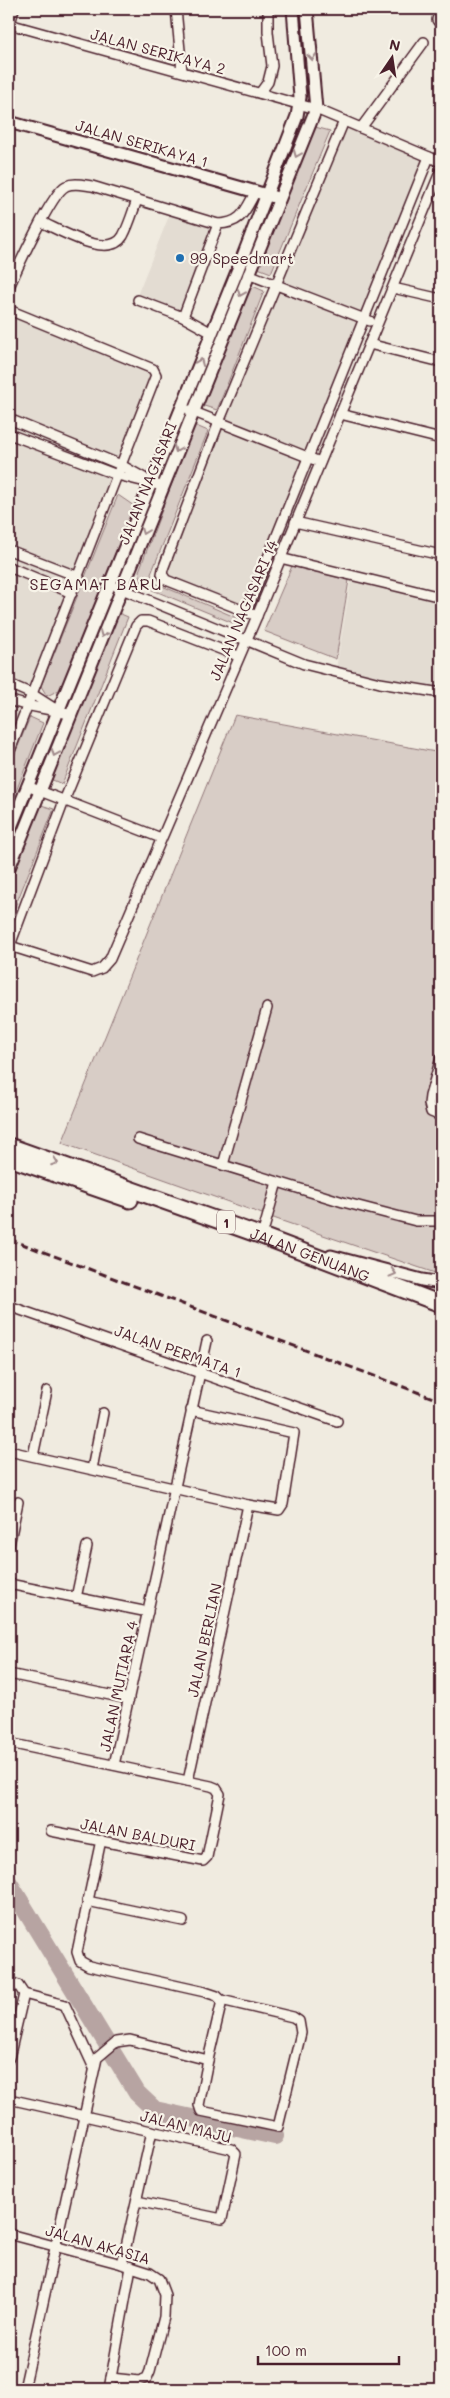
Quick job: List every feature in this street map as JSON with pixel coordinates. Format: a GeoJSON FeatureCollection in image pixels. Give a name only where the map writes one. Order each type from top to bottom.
{"type":"FeatureCollection","features":[{"type":"Feature","properties":{"kind":"highway","name":"JALAN GENUANG"},"geometry":{"type":"LineString","coordinates":[[9,1146],[262,1236],[441,1304]]}},
{"type":"Feature","properties":{"kind":"highway","name":"JALAN GENUANG"},"geometry":{"type":"LineString","coordinates":[[9,1158],[267,1247],[441,1314]]}},
{"type":"Feature","properties":{"kind":"highway"},"geometry":{"type":"LineString","coordinates":[[9,1166],[69,1179]]}},
{"type":"Feature","properties":{"kind":"street"},"geometry":{"type":"LineString","coordinates":[[9,24],[14,9]]}},
{"type":"Feature","properties":{"kind":"street"},"geometry":{"type":"LineString","coordinates":[[176,9],[182,71]]}},
{"type":"Feature","properties":{"kind":"street"},"geometry":{"type":"LineString","coordinates":[[260,92],[268,82],[272,66],[268,32],[268,9]]}},
{"type":"Feature","properties":{"kind":"street"},"geometry":{"type":"LineString","coordinates":[[293,9],[300,104]]}},
{"type":"Feature","properties":{"kind":"street"},"geometry":{"type":"LineString","coordinates":[[307,9],[316,109]]}},
{"type":"Feature","properties":{"kind":"street"},"geometry":{"type":"LineString","coordinates":[[440,9],[437,20],[441,25]]}},
{"type":"Feature","properties":{"kind":"street","name":"JALAN SERIKAYA 2"},"geometry":{"type":"LineString","coordinates":[[9,24],[316,109],[441,162]]}},
{"type":"Feature","properties":{"kind":"street"},"geometry":{"type":"LineString","coordinates":[[361,128],[424,42]]}},
{"type":"Feature","properties":{"kind":"street","name":"JALAN NAGASARI"},"geometry":{"type":"LineString","coordinates":[[9,832],[110,585],[248,274],[300,104]]}},
{"type":"Feature","properties":{"kind":"street","name":"JALAN NAGASARI"},"geometry":{"type":"LineString","coordinates":[[187,409],[212,333],[273,196],[316,109]]}},
{"type":"Feature","properties":{"kind":"street"},"geometry":{"type":"LineString","coordinates":[[256,616],[166,580],[162,574],[219,422],[344,121]]}},
{"type":"Feature","properties":{"kind":"street","name":"JALAN SERIKAYA 1"},"geometry":{"type":"LineString","coordinates":[[9,122],[273,196]]}},
{"type":"Feature","properties":{"kind":"street","name":"JALAN NAGASARI 14"},"geometry":{"type":"LineString","coordinates":[[246,612],[429,158]]}},
{"type":"Feature","properties":{"kind":"street","name":"JALAN NAGASARI 14"},"geometry":{"type":"LineString","coordinates":[[9,947],[92,972],[102,968],[110,958],[244,640],[256,616],[441,170]]}},
{"type":"Feature","properties":{"kind":"street"},"geometry":{"type":"LineString","coordinates":[[9,286],[59,191],[71,184],[92,186],[218,224],[235,222],[242,215],[256,191]]}},
{"type":"Feature","properties":{"kind":"street"},"geometry":{"type":"LineString","coordinates":[[41,222],[84,241],[108,246],[116,244],[123,237],[137,200]]}},
{"type":"Feature","properties":{"kind":"street"},"geometry":{"type":"LineString","coordinates":[[183,317],[218,224]]}},
{"type":"Feature","properties":{"kind":"street"},"geometry":{"type":"LineString","coordinates":[[248,274],[378,324]]}},
{"type":"Feature","properties":{"kind":"street"},"geometry":{"type":"LineString","coordinates":[[393,288],[441,299]]}},
{"type":"Feature","properties":{"kind":"street"},"geometry":{"type":"LineString","coordinates":[[138,300],[183,317],[212,333]]}},
{"type":"Feature","properties":{"kind":"street"},"geometry":{"type":"LineString","coordinates":[[9,310],[156,372],[79,577],[9,754]]}},
{"type":"Feature","properties":{"kind":"street"},"geometry":{"type":"LineString","coordinates":[[369,344],[441,362]]}},
{"type":"Feature","properties":{"kind":"street"},"geometry":{"type":"LineString","coordinates":[[187,409],[320,462]]}},
{"type":"Feature","properties":{"kind":"street"},"geometry":{"type":"LineString","coordinates":[[340,414],[441,439]]}},
{"type":"Feature","properties":{"kind":"street"},"geometry":{"type":"LineString","coordinates":[[9,419],[121,465],[156,484]]}},
{"type":"Feature","properties":{"kind":"street"},"geometry":{"type":"LineString","coordinates":[[9,434],[117,475],[156,484]]}},
{"type":"Feature","properties":{"kind":"street","name":"JALAN NAGASARI"},"geometry":{"type":"LineString","coordinates":[[9,868],[122,589],[156,484]]}},
{"type":"Feature","properties":{"kind":"street"},"geometry":{"type":"LineString","coordinates":[[295,522],[441,555]]}},
{"type":"Feature","properties":{"kind":"street"},"geometry":{"type":"LineString","coordinates":[[9,550],[79,577]]}},
{"type":"Feature","properties":{"kind":"street"},"geometry":{"type":"LineString","coordinates":[[280,558],[441,597]]}},
{"type":"Feature","properties":{"kind":"street"},"geometry":{"type":"LineString","coordinates":[[9,568],[72,593]]}},
{"type":"Feature","properties":{"kind":"street"},"geometry":{"type":"LineString","coordinates":[[110,585],[244,640],[329,671],[441,693]]}},
{"type":"Feature","properties":{"kind":"street"},"geometry":{"type":"LineString","coordinates":[[9,947],[64,801],[134,629],[141,621],[148,621],[238,656]]}},
{"type":"Feature","properties":{"kind":"street"},"geometry":{"type":"LineString","coordinates":[[9,684],[32,694],[59,711]]}},
{"type":"Feature","properties":{"kind":"street"},"geometry":{"type":"LineString","coordinates":[[9,700],[27,707],[59,711],[71,715]]}},
{"type":"Feature","properties":{"kind":"street"},"geometry":{"type":"LineString","coordinates":[[27,786],[161,838]]}},
{"type":"Feature","properties":{"kind":"street"},"geometry":{"type":"LineString","coordinates":[[223,1165],[267,1008]]}},
{"type":"Feature","properties":{"kind":"street"},"geometry":{"type":"LineString","coordinates":[[441,1058],[429,1104],[431,1112],[441,1116]]}},
{"type":"Feature","properties":{"kind":"street"},"geometry":{"type":"LineString","coordinates":[[138,1139],[277,1182],[416,1221],[441,1221]]}},
{"type":"Feature","properties":{"kind":"street"},"geometry":{"type":"LineString","coordinates":[[277,1182],[262,1236],[394,1273],[441,1283]]}},
{"type":"Feature","properties":{"kind":"street","name":"JALAN PERMATA 1"},"geometry":{"type":"LineString","coordinates":[[9,1306],[337,1421]]}},
{"type":"Feature","properties":{"kind":"street","name":"JALAN MUTIARA 4"},"geometry":{"type":"LineString","coordinates":[[114,1765],[207,1341]]}},
{"type":"Feature","properties":{"kind":"street"},"geometry":{"type":"LineString","coordinates":[[33,1456],[46,1391]]}},
{"type":"Feature","properties":{"kind":"street"},"geometry":{"type":"LineString","coordinates":[[9,1451],[248,1505],[276,1510],[281,1507],[294,1433],[191,1410]]}},
{"type":"Feature","properties":{"kind":"street"},"geometry":{"type":"LineString","coordinates":[[92,1469],[103,1413]]}},
{"type":"Feature","properties":{"kind":"street"},"geometry":{"type":"LineString","coordinates":[[9,1545],[18,1502]]}},
{"type":"Feature","properties":{"kind":"street","name":"JALAN BERLIAN"},"geometry":{"type":"LineString","coordinates":[[188,1781],[248,1505]]}},
{"type":"Feature","properties":{"kind":"street"},"geometry":{"type":"LineString","coordinates":[[76,1598],[87,1546]]}},
{"type":"Feature","properties":{"kind":"street","name":"JALAN MUTIARA 4"},"geometry":{"type":"LineString","coordinates":[[9,1584],[148,1612]]}},
{"type":"Feature","properties":{"kind":"street"},"geometry":{"type":"LineString","coordinates":[[9,1674],[129,1699]]}},
{"type":"Feature","properties":{"kind":"street"},"geometry":{"type":"LineString","coordinates":[[9,1743],[188,1781]]}},
{"type":"Feature","properties":{"kind":"street","name":"JALAN BALDURI"},"geometry":{"type":"LineString","coordinates":[[51,1831],[205,1861],[220,1794],[216,1788],[188,1781]]}},
{"type":"Feature","properties":{"kind":"street"},"geometry":{"type":"LineString","coordinates":[[101,1840],[76,1952],[78,1958],[83,1964],[187,1986],[218,1996],[221,2000],[293,2017],[298,2021],[301,2033],[281,2124],[278,2127],[201,2110],[199,2105],[221,2000]]}},
{"type":"Feature","properties":{"kind":"street"},"geometry":{"type":"LineString","coordinates":[[87,1901],[183,1921]]}},
{"type":"Feature","properties":{"kind":"street"},"geometry":{"type":"LineString","coordinates":[[9,1982],[18,1985],[24,1994],[66,2005],[93,2066]]}},
{"type":"Feature","properties":{"kind":"street"},"geometry":{"type":"LineString","coordinates":[[9,2058],[24,1994]]}},
{"type":"Feature","properties":{"kind":"street"},"geometry":{"type":"LineString","coordinates":[[24,2389],[96,2058],[116,2042],[134,2041],[208,2060]]}},
{"type":"Feature","properties":{"kind":"street","name":"JALAN MAJU"},"geometry":{"type":"LineString","coordinates":[[9,2099],[234,2151],[236,2157],[224,2216],[219,2219],[137,2201]]}},
{"type":"Feature","properties":{"kind":"street"},"geometry":{"type":"LineString","coordinates":[[108,2389],[137,2201],[152,2131]]}},
{"type":"Feature","properties":{"kind":"street","name":"JALAN AKASIA"},"geometry":{"type":"LineString","coordinates":[[9,2234],[127,2265],[150,2273],[159,2279],[165,2295],[164,2317],[146,2378],[139,2381],[111,2378]]}},
{"type":"Feature","properties":{"kind":"shaded area"},"geometry":{"type":"Polygon","coordinates":[[[339,122],[431,162],[248,616],[164,583],[162,561],[339,122]]]}},
{"type":"Feature","properties":{"kind":"shaded area"},"geometry":{"type":"Polygon","coordinates":[[[315,127],[330,131],[271,273],[258,268],[315,127]]]}},
{"type":"Feature","properties":{"kind":"shaded area"},"geometry":{"type":"Polygon","coordinates":[[[173,206],[220,220],[184,322],[134,303],[173,206]]]}},
{"type":"Feature","properties":{"kind":"shaded area"},"geometry":{"type":"Polygon","coordinates":[[[248,284],[264,291],[217,410],[201,405],[248,284]]]}},
{"type":"Feature","properties":{"kind":"shaded area"},"geometry":{"type":"Polygon","coordinates":[[[9,305],[155,366],[159,371],[160,377],[9,752],[9,305]]]}},
{"type":"Feature","properties":{"kind":"shaded area"},"geometry":{"type":"Polygon","coordinates":[[[194,425],[208,431],[151,574],[155,583],[242,620],[238,625],[143,586],[139,571],[194,425]]]}},
{"type":"Feature","properties":{"kind":"shaded area"},"geometry":{"type":"Polygon","coordinates":[[[118,495],[134,506],[61,689],[47,696],[41,686],[118,495]]]}},
{"type":"Feature","properties":{"kind":"shaded area"},"geometry":{"type":"Polygon","coordinates":[[[292,566],[349,580],[336,659],[264,631],[292,566]]]}},
{"type":"Feature","properties":{"kind":"shaded area"},"geometry":{"type":"Polygon","coordinates":[[[351,579],[441,601],[441,689],[336,669],[351,579]]]}},
{"type":"Feature","properties":{"kind":"shaded area"},"geometry":{"type":"Polygon","coordinates":[[[116,612],[128,617],[62,784],[48,778],[116,612]]]}},
{"type":"Feature","properties":{"kind":"shaded area"},"geometry":{"type":"Polygon","coordinates":[[[235,715],[441,753],[441,1275],[62,1143],[235,715]]]}},
{"type":"Feature","properties":{"kind":"shaded area"},"geometry":{"type":"Polygon","coordinates":[[[30,717],[43,723],[9,809],[9,768],[30,717]]]}},
{"type":"Feature","properties":{"kind":"shaded area"},"geometry":{"type":"Polygon","coordinates":[[[38,804],[54,809],[9,922],[9,878],[38,804]]]}},
{"type":"Feature","properties":{"kind":"waterway"},"geometry":{"type":"LineString","coordinates":[[9,1883],[137,2093],[155,2110],[275,2136]]}},
{"type":"Feature","properties":{"kind":"railway"},"geometry":{"type":"LineString","coordinates":[[9,1239],[441,1401]]}},
{"type":"Feature","properties":{"kind":"place","name":"99 Speedmart"},"geometry":{"type":"Point","coordinates":[180,258]}},
{"type":"Feature","properties":{"kind":"district","name":"SEGAMAT BARU"},"geometry":{"type":"Point","coordinates":[96,583]}}]}
